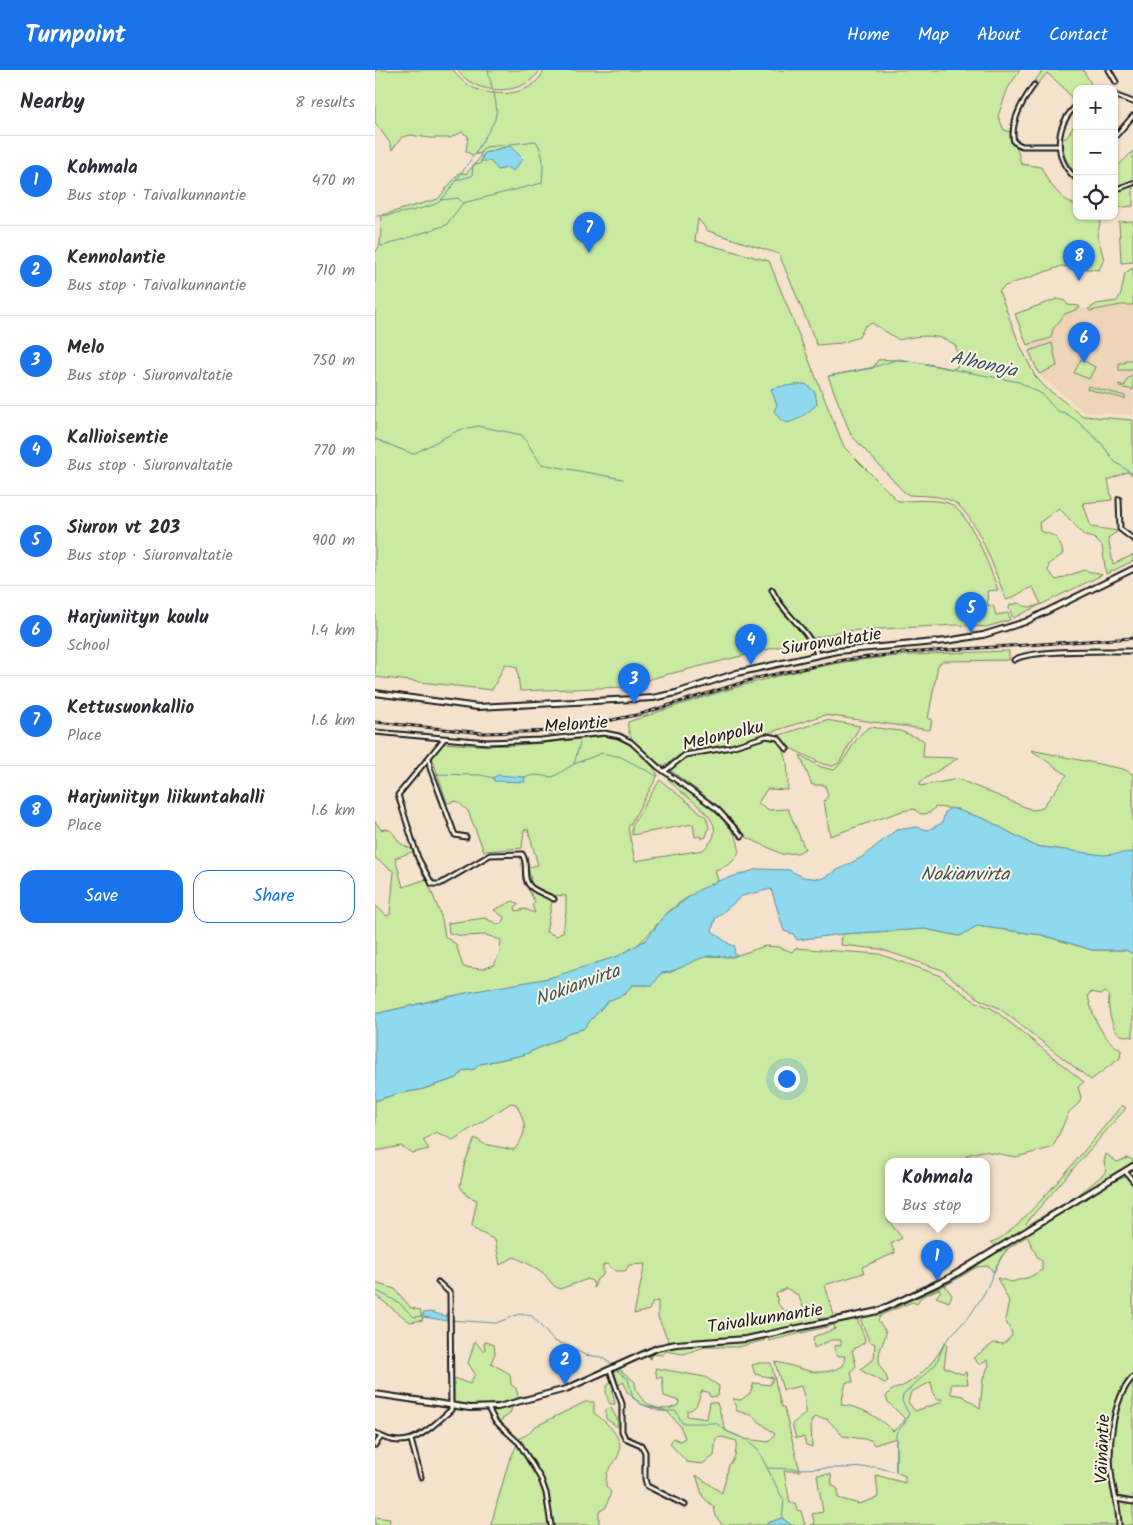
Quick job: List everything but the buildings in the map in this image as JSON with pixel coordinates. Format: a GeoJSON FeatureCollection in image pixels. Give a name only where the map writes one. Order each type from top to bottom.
{"type":"FeatureCollection","features":[{"type":"Feature","properties":{"kind":"street"},"geometry":{"type":"LineString","coordinates":[[1109,70],[1116,82]]}},
{"type":"Feature","properties":{"kind":"street"},"geometry":{"type":"LineString","coordinates":[[1034,85],[1019,112],[1014,142],[1021,146],[1059,146]]}},
{"type":"Feature","properties":{"kind":"street"},"geometry":{"type":"LineString","coordinates":[[1118,96],[1133,102]]}},
{"type":"Feature","properties":{"kind":"street"},"geometry":{"type":"LineString","coordinates":[[1073,110],[1063,121],[1059,146],[1066,169],[1073,175]]}},
{"type":"Feature","properties":{"kind":"street"},"geometry":{"type":"LineString","coordinates":[[1118,133],[1133,116]]}},
{"type":"Feature","properties":{"kind":"street"},"geometry":{"type":"LineString","coordinates":[[1118,189],[1133,183]]}},
{"type":"Feature","properties":{"kind":"street"},"geometry":{"type":"LineString","coordinates":[[1119,499],[1119,529],[1133,539]]}},
{"type":"Feature","properties":{"kind":"street","name":"Siuronvaltatie"},"geometry":{"type":"LineString","coordinates":[[375,693],[478,707],[632,700],[676,693],[737,673],[817,654],[861,647],[946,641],[983,635],[1025,622],[1133,569]]}},
{"type":"Feature","properties":{"kind":"street"},"geometry":{"type":"LineString","coordinates":[[772,590],[777,603],[813,643],[817,654]]}},
{"type":"Feature","properties":{"kind":"street"},"geometry":{"type":"LineString","coordinates":[[1014,660],[1036,654],[1086,650],[1133,651]]}},
{"type":"Feature","properties":{"kind":"street","name":"Melontie"},"geometry":{"type":"LineString","coordinates":[[375,732],[445,739],[517,742],[612,734],[631,742],[665,772],[717,809],[742,836]]}},
{"type":"Feature","properties":{"kind":"street","name":"Melonpolku"},"geometry":{"type":"LineString","coordinates":[[665,772],[685,754],[731,747],[766,736],[778,738],[787,749]]}},
{"type":"Feature","properties":{"kind":"street"},"geometry":{"type":"LineString","coordinates":[[445,739],[398,795],[418,858],[432,884],[440,884],[490,854],[522,854],[525,858],[526,880],[529,887],[554,899]]}},
{"type":"Feature","properties":{"kind":"street"},"geometry":{"type":"LineString","coordinates":[[429,757],[430,768],[455,835],[466,837]]}},
{"type":"Feature","properties":{"kind":"street","name":"Taivalkunnantie"},"geometry":{"type":"LineString","coordinates":[[375,1394],[452,1406],[488,1408],[511,1405],[566,1390],[657,1348],[676,1344],[746,1339],[885,1309],[949,1278],[1133,1166]]}},
{"type":"Feature","properties":{"kind":"street"},"geometry":{"type":"LineString","coordinates":[[1125,1171],[1133,1181]]}},
{"type":"Feature","properties":{"kind":"street"},"geometry":{"type":"LineString","coordinates":[[375,1433],[392,1441],[411,1440],[424,1432],[452,1406],[450,1292],[438,1282]]}},
{"type":"Feature","properties":{"kind":"street"},"geometry":{"type":"LineString","coordinates":[[610,1370],[622,1404],[622,1431],[625,1438],[641,1446],[645,1452],[645,1479],[647,1486],[685,1505]]}},
{"type":"Feature","properties":{"kind":"street","name":"Väinäntie"},"geometry":{"type":"LineString","coordinates":[[1119,1525],[1111,1476],[1114,1418],[1120,1396],[1133,1378]]}},
{"type":"Feature","properties":{"kind":"street"},"geometry":{"type":"LineString","coordinates":[[488,1408],[495,1421],[519,1443],[541,1479],[546,1493],[551,1525]]}},
{"type":"Feature","properties":{"kind":"street"},"geometry":{"type":"LineString","coordinates":[[375,1445],[381,1437]]}},
{"type":"Feature","properties":{"kind":"street"},"geometry":{"type":"LineString","coordinates":[[411,1440],[421,1476]]}},
{"type":"Feature","properties":{"kind":"street"},"geometry":{"type":"LineString","coordinates":[[1116,1499],[1133,1502]]}},
{"type":"Feature","properties":{"kind":"shaded area"},"geometry":{"type":"Polygon","coordinates":[[[1121,305],[1133,305],[1133,415],[1084,412],[1041,377],[1028,345],[1051,338],[1052,329],[1068,312],[1080,308],[1090,311],[1121,305]]]}},
{"type":"Feature","properties":{"kind":"green space"},"geometry":{"type":"Polygon","coordinates":[[[375,70],[454,70],[461,80],[472,87],[485,92],[500,94],[527,88],[537,81],[544,70],[1020,70],[1008,88],[998,116],[1004,130],[1011,132],[1011,142],[1017,148],[1021,164],[1041,167],[1055,190],[1073,204],[1073,220],[1101,220],[1097,235],[1104,259],[1099,270],[1062,266],[1005,286],[999,291],[1019,343],[1035,376],[1046,388],[1083,416],[1133,420],[1133,475],[1127,472],[1108,480],[1112,500],[1083,503],[1091,527],[1118,531],[1108,538],[1113,564],[1133,555],[1133,561],[1106,574],[1102,546],[1094,538],[1085,536],[1059,508],[1039,523],[1040,531],[1056,538],[1063,554],[1049,564],[1048,571],[1056,580],[1084,570],[1102,575],[1013,618],[1009,608],[1010,605],[1018,603],[1029,607],[1041,604],[1033,587],[1006,600],[985,546],[970,518],[961,508],[947,499],[909,495],[904,492],[851,435],[828,376],[873,368],[878,360],[925,363],[953,369],[958,366],[956,346],[944,339],[929,336],[899,340],[872,323],[865,326],[859,337],[841,343],[817,345],[779,254],[708,231],[698,219],[695,241],[769,261],[844,447],[898,501],[937,501],[948,503],[956,508],[964,517],[979,542],[998,590],[987,591],[988,606],[993,605],[996,615],[1008,613],[1010,620],[986,627],[957,625],[842,631],[624,687],[520,691],[517,667],[505,664],[492,690],[375,677],[375,253],[380,245],[382,215],[438,199],[460,172],[466,174],[479,159],[481,153],[472,155],[466,151],[468,136],[462,132],[450,138],[429,138],[411,135],[402,137],[392,150],[390,143],[375,122],[375,70]],[[504,147],[484,153],[481,158],[510,168],[514,152],[504,147]]]}},
{"type":"Feature","properties":{"kind":"green space"},"geometry":{"type":"Polygon","coordinates":[[[458,70],[540,70],[533,79],[523,85],[499,90],[475,85],[465,79],[458,70]]]}},
{"type":"Feature","properties":{"kind":"green space"},"geometry":{"type":"Polygon","coordinates":[[[1043,70],[1083,70],[1092,85],[1073,85],[1073,100],[1063,87],[1047,73],[1038,84],[1035,81],[1043,70]]]}},
{"type":"Feature","properties":{"kind":"green space"},"geometry":{"type":"Polygon","coordinates":[[[1073,127],[1073,170],[1065,158],[1062,140],[1067,137],[1073,127]]]}},
{"type":"Feature","properties":{"kind":"green space"},"geometry":{"type":"Polygon","coordinates":[[[1133,151],[1133,180],[1118,186],[1118,166],[1133,151]]]}},
{"type":"Feature","properties":{"kind":"green space"},"geometry":{"type":"Polygon","coordinates":[[[1133,186],[1133,206],[1118,208],[1118,192],[1133,186]]]}},
{"type":"Feature","properties":{"kind":"green space"},"geometry":{"type":"Polygon","coordinates":[[[1133,221],[1133,262],[1121,263],[1119,222],[1133,221]]]}},
{"type":"Feature","properties":{"kind":"green space"},"geometry":{"type":"Polygon","coordinates":[[[1133,268],[1133,305],[1121,305],[1090,311],[1088,309],[1097,304],[1117,301],[1121,294],[1125,273],[1133,268]]]}},
{"type":"Feature","properties":{"kind":"green space"},"geometry":{"type":"Polygon","coordinates":[[[1057,299],[1065,301],[1068,305],[1079,306],[1080,308],[1065,314],[1053,329],[1051,338],[1027,345],[1015,314],[1057,299]]]}},
{"type":"Feature","properties":{"kind":"green space"},"geometry":{"type":"Polygon","coordinates":[[[1052,343],[1057,366],[1039,374],[1029,351],[1052,343]]]}},
{"type":"Feature","properties":{"kind":"green space"},"geometry":{"type":"Polygon","coordinates":[[[1081,359],[1095,367],[1089,379],[1074,373],[1081,359]]]}},
{"type":"Feature","properties":{"kind":"green space"},"geometry":{"type":"Polygon","coordinates":[[[1125,360],[1133,360],[1133,370],[1119,370],[1119,363],[1125,363],[1125,360]]]}},
{"type":"Feature","properties":{"kind":"green space"},"geometry":{"type":"Polygon","coordinates":[[[1133,375],[1133,390],[1119,387],[1119,384],[1125,386],[1127,379],[1133,375]]]}},
{"type":"Feature","properties":{"kind":"green space"},"geometry":{"type":"Polygon","coordinates":[[[1088,386],[1125,396],[1125,399],[1087,389],[1088,386]]]}},
{"type":"Feature","properties":{"kind":"green space"},"geometry":{"type":"Polygon","coordinates":[[[1009,651],[1009,660],[943,661],[938,665],[928,719],[932,719],[930,730],[824,715],[725,747],[687,750],[664,766],[639,749],[628,729],[628,722],[682,704],[736,687],[817,667],[886,657],[1009,651]]]}},
{"type":"Feature","properties":{"kind":"green space"},"geometry":{"type":"Polygon","coordinates":[[[826,720],[860,726],[839,763],[833,766],[823,764],[788,747],[780,735],[826,720]]]}},
{"type":"Feature","properties":{"kind":"green space"},"geometry":{"type":"Polygon","coordinates":[[[870,727],[900,731],[921,739],[924,741],[923,757],[958,758],[920,782],[920,786],[958,779],[1032,810],[1041,809],[1067,775],[1031,750],[1123,769],[1133,774],[1133,854],[1107,856],[1035,846],[985,819],[962,814],[958,809],[935,807],[930,813],[921,814],[914,809],[902,811],[830,836],[824,801],[828,796],[825,785],[812,785],[800,755],[821,767],[834,770],[860,735],[870,727]]]}},
{"type":"Feature","properties":{"kind":"green space"},"geometry":{"type":"Polygon","coordinates":[[[606,736],[629,744],[642,755],[658,775],[628,828],[635,861],[703,850],[713,838],[714,828],[710,818],[671,783],[666,775],[709,807],[724,821],[735,836],[739,849],[733,861],[715,870],[718,881],[676,905],[633,948],[601,963],[547,979],[460,994],[375,1014],[375,905],[387,916],[390,914],[394,872],[375,858],[375,821],[381,830],[388,829],[400,843],[415,851],[395,858],[403,887],[427,879],[442,919],[445,937],[456,944],[463,967],[482,969],[494,965],[500,953],[501,940],[486,935],[462,936],[449,933],[448,923],[485,918],[497,924],[502,923],[504,917],[494,910],[513,901],[519,904],[515,907],[516,911],[525,909],[535,913],[532,905],[535,902],[528,889],[547,896],[552,902],[546,932],[557,936],[563,932],[566,896],[553,895],[532,885],[528,867],[538,865],[528,829],[524,830],[522,848],[484,851],[468,811],[457,801],[447,803],[432,757],[444,743],[506,745],[545,743],[606,736]]]}},
{"type":"Feature","properties":{"kind":"green space"},"geometry":{"type":"Polygon","coordinates":[[[768,737],[781,746],[784,752],[788,790],[767,789],[758,803],[769,810],[788,809],[805,849],[797,853],[782,854],[746,837],[718,806],[670,770],[683,759],[690,756],[732,749],[768,737]]]}},
{"type":"Feature","properties":{"kind":"green space"},"geometry":{"type":"Polygon","coordinates":[[[660,780],[706,817],[709,827],[706,837],[701,839],[700,836],[695,837],[693,824],[632,835],[632,825],[660,780]]]}},
{"type":"Feature","properties":{"kind":"green space"},"geometry":{"type":"Polygon","coordinates":[[[977,926],[1042,935],[1092,950],[1126,950],[1133,954],[1133,1037],[1121,1035],[1112,1023],[1109,1011],[1109,996],[1106,992],[1101,994],[1091,992],[1088,995],[1092,1011],[1103,1033],[1108,1040],[1121,1050],[1120,1058],[1091,1080],[999,1008],[979,999],[942,970],[880,949],[841,945],[842,934],[925,929],[959,936],[977,926]]]}},
{"type":"Feature","properties":{"kind":"green space"},"geometry":{"type":"Polygon","coordinates":[[[765,946],[779,947],[792,952],[795,948],[879,954],[939,975],[974,1001],[993,1009],[1084,1082],[1078,1087],[1081,1097],[1079,1103],[1069,1112],[1051,1148],[1016,1157],[983,1151],[967,1155],[966,1158],[885,1158],[885,1223],[890,1223],[902,1238],[891,1244],[895,1253],[862,1267],[864,1273],[825,1285],[835,1319],[825,1321],[816,1311],[803,1307],[798,1295],[786,1288],[776,1294],[778,1304],[785,1311],[807,1316],[808,1311],[815,1313],[823,1321],[733,1338],[669,1342],[658,1317],[658,1301],[653,1302],[649,1310],[634,1314],[645,1264],[629,1265],[625,1271],[616,1271],[607,1264],[603,1265],[603,1275],[597,1279],[594,1288],[593,1282],[588,1279],[560,1289],[553,1285],[540,1271],[514,1257],[500,1265],[495,1240],[474,1229],[472,1225],[477,1200],[467,1196],[460,1186],[465,1162],[475,1138],[484,1144],[514,1150],[519,1143],[524,1132],[524,1122],[516,1104],[511,1103],[453,1140],[436,1132],[423,1140],[429,1149],[412,1153],[401,1146],[375,1151],[375,1101],[396,1094],[420,1090],[457,1078],[463,1071],[475,1069],[480,1064],[523,1055],[562,1038],[570,1032],[583,1029],[608,1000],[625,994],[632,985],[649,985],[661,973],[672,972],[693,960],[708,956],[732,957],[765,946]]]}},
{"type":"Feature","properties":{"kind":"green space"},"geometry":{"type":"Polygon","coordinates":[[[1122,1105],[1126,1108],[1026,1223],[1028,1225],[1078,1195],[1104,1174],[1106,1170],[1104,1162],[1106,1154],[1117,1162],[1128,1158],[1133,1160],[1133,1165],[997,1247],[991,1242],[1003,1236],[1038,1204],[1122,1105]]]}},
{"type":"Feature","properties":{"kind":"green space"},"geometry":{"type":"Polygon","coordinates":[[[1126,1177],[1133,1180],[1133,1525],[811,1525],[815,1524],[812,1514],[823,1512],[817,1475],[831,1474],[832,1485],[838,1489],[838,1498],[859,1504],[877,1498],[876,1475],[905,1483],[905,1476],[896,1472],[896,1438],[874,1445],[871,1440],[843,1436],[827,1419],[814,1417],[811,1422],[812,1447],[806,1445],[804,1437],[796,1438],[792,1424],[805,1414],[805,1400],[801,1386],[783,1390],[775,1362],[816,1372],[825,1372],[843,1366],[845,1356],[836,1356],[835,1346],[841,1345],[841,1340],[831,1340],[814,1348],[813,1337],[835,1329],[834,1325],[769,1341],[769,1337],[857,1319],[865,1339],[864,1343],[852,1350],[856,1366],[851,1372],[853,1382],[846,1382],[841,1405],[869,1413],[893,1431],[904,1422],[904,1418],[888,1402],[886,1397],[892,1390],[905,1385],[918,1376],[933,1361],[945,1342],[947,1345],[944,1367],[962,1374],[966,1372],[968,1384],[951,1384],[951,1394],[963,1396],[980,1408],[983,1379],[989,1365],[987,1360],[980,1365],[973,1358],[994,1343],[1003,1344],[1011,1337],[1012,1333],[1005,1320],[1009,1301],[997,1278],[1011,1282],[1030,1277],[1042,1270],[1042,1261],[1038,1258],[1027,1236],[1006,1250],[993,1272],[989,1266],[977,1267],[945,1286],[952,1295],[949,1302],[936,1297],[941,1291],[939,1289],[921,1297],[917,1304],[912,1302],[881,1315],[878,1320],[886,1332],[879,1360],[888,1382],[884,1383],[860,1369],[874,1359],[875,1344],[869,1341],[860,1318],[888,1310],[945,1285],[1113,1181],[1126,1177]],[[931,1382],[911,1392],[908,1402],[915,1411],[942,1402],[942,1399],[937,1399],[931,1382]]]}},
{"type":"Feature","properties":{"kind":"green space"},"geometry":{"type":"Polygon","coordinates":[[[375,1283],[395,1289],[411,1308],[420,1310],[423,1320],[410,1322],[375,1295],[375,1283]]]}},
{"type":"Feature","properties":{"kind":"green space"},"geometry":{"type":"Polygon","coordinates":[[[763,1338],[765,1340],[738,1347],[705,1347],[683,1354],[666,1351],[662,1355],[652,1354],[650,1359],[648,1353],[671,1347],[763,1338]]]}},
{"type":"Feature","properties":{"kind":"green space"},"geometry":{"type":"Polygon","coordinates":[[[475,1341],[483,1351],[485,1350],[484,1343],[487,1342],[494,1345],[495,1353],[491,1363],[510,1374],[511,1385],[516,1388],[519,1400],[494,1406],[454,1404],[454,1378],[470,1384],[475,1374],[468,1363],[475,1341]]]}},
{"type":"Feature","properties":{"kind":"green space"},"geometry":{"type":"Polygon","coordinates":[[[771,1363],[781,1406],[784,1408],[800,1471],[784,1471],[790,1503],[795,1503],[797,1510],[801,1511],[805,1525],[791,1525],[782,1518],[767,1525],[722,1525],[716,1516],[714,1507],[703,1497],[696,1475],[722,1493],[729,1465],[735,1457],[737,1441],[722,1437],[716,1438],[714,1456],[702,1464],[687,1462],[670,1444],[673,1438],[680,1441],[685,1438],[680,1426],[668,1412],[641,1404],[627,1392],[624,1382],[618,1385],[614,1370],[618,1368],[635,1382],[636,1389],[644,1401],[657,1408],[664,1409],[678,1405],[679,1401],[664,1396],[662,1377],[657,1378],[655,1368],[705,1377],[719,1386],[718,1396],[710,1397],[708,1392],[702,1391],[696,1406],[687,1411],[687,1416],[707,1419],[710,1402],[717,1403],[726,1431],[745,1439],[769,1442],[775,1434],[751,1415],[737,1411],[733,1399],[741,1400],[750,1393],[754,1383],[770,1385],[773,1378],[755,1374],[752,1365],[771,1363]]]}},
{"type":"Feature","properties":{"kind":"green space"},"geometry":{"type":"Polygon","coordinates":[[[612,1381],[615,1389],[612,1390],[615,1404],[610,1404],[606,1389],[612,1381]]]}},
{"type":"Feature","properties":{"kind":"green space"},"geometry":{"type":"Polygon","coordinates":[[[585,1402],[594,1402],[594,1413],[614,1432],[620,1445],[617,1458],[607,1472],[606,1486],[611,1492],[606,1507],[599,1512],[599,1525],[491,1525],[508,1464],[520,1438],[528,1434],[534,1427],[585,1402]]]}},
{"type":"Feature","properties":{"kind":"green space"},"geometry":{"type":"Polygon","coordinates":[[[512,1407],[510,1414],[501,1420],[502,1425],[491,1411],[512,1407]]]}},
{"type":"Feature","properties":{"kind":"green space"},"geometry":{"type":"Polygon","coordinates":[[[611,1408],[617,1419],[618,1427],[606,1419],[605,1410],[611,1408]]]}},
{"type":"Feature","properties":{"kind":"green space"},"geometry":{"type":"Polygon","coordinates":[[[375,1517],[390,1519],[389,1525],[375,1525],[375,1517]]]}},
{"type":"Feature","properties":{"kind":"water"},"geometry":{"type":"Polygon","coordinates":[[[510,146],[523,159],[513,171],[508,168],[498,170],[490,161],[481,161],[484,153],[510,146]]]}},
{"type":"Feature","properties":{"kind":"water"},"geometry":{"type":"Polygon","coordinates":[[[806,384],[815,392],[817,404],[797,419],[788,422],[781,420],[774,411],[777,405],[771,389],[806,384]]]}},
{"type":"Feature","properties":{"kind":"water"},"geometry":{"type":"Polygon","coordinates":[[[498,775],[524,777],[525,782],[494,781],[493,778],[498,775]]]}},
{"type":"Feature","properties":{"kind":"water","name":"Nokianvirta"},"geometry":{"type":"Polygon","coordinates":[[[951,808],[985,819],[1035,846],[1103,855],[1133,852],[1133,954],[1126,950],[1092,950],[1042,935],[977,926],[960,936],[925,929],[842,934],[797,940],[793,934],[784,931],[771,889],[742,896],[715,919],[712,931],[729,944],[735,946],[734,953],[737,955],[703,958],[674,970],[661,973],[653,985],[632,985],[625,994],[608,1001],[583,1029],[570,1032],[562,1038],[523,1055],[480,1064],[475,1069],[463,1071],[457,1078],[420,1090],[396,1094],[375,1101],[375,1014],[470,992],[549,978],[618,956],[646,940],[665,915],[697,891],[718,881],[758,869],[789,870],[803,877],[821,879],[862,857],[896,830],[917,827],[928,830],[942,823],[945,812],[951,808]]]}},
{"type":"Feature","properties":{"kind":"water"},"geometry":{"type":"Polygon","coordinates":[[[430,1312],[446,1316],[448,1321],[423,1317],[423,1313],[430,1312]]]}},
{"type":"Feature","properties":{"kind":"water"},"geometry":{"type":"Polygon","coordinates":[[[782,1518],[791,1525],[767,1525],[767,1523],[782,1518]]]}},
{"type":"Feature","properties":{"kind":"waterway"},"geometry":{"type":"LineString","coordinates":[[375,216],[408,212],[434,205],[451,188],[478,149],[495,119],[496,100],[488,70]]}},
{"type":"Feature","properties":{"kind":"waterway"},"geometry":{"type":"LineString","coordinates":[[463,203],[542,183],[542,156],[536,141],[486,147],[482,149],[481,153],[473,155]]}},
{"type":"Feature","properties":{"kind":"waterway"},"geometry":{"type":"LineString","coordinates":[[457,180],[472,176],[473,165],[480,164],[481,161]]}},
{"type":"Feature","properties":{"kind":"waterway"},"geometry":{"type":"LineString","coordinates":[[380,245],[383,246],[446,225],[463,203],[458,198],[441,200]]}},
{"type":"Feature","properties":{"kind":"waterway","name":"Alhonoja"},"geometry":{"type":"LineString","coordinates":[[829,376],[874,367],[899,359],[1019,382],[1042,394],[1057,411],[1065,413],[1076,420],[1101,443],[1115,462],[1133,474]]}},
{"type":"Feature","properties":{"kind":"waterway"},"geometry":{"type":"LineString","coordinates":[[375,439],[413,454],[459,430],[478,426],[522,435],[541,464],[623,479]]}},
{"type":"Feature","properties":{"kind":"waterway"},"geometry":{"type":"LineString","coordinates":[[524,777],[536,775],[553,777],[574,764],[580,743]]}},
{"type":"Feature","properties":{"kind":"waterway"},"geometry":{"type":"LineString","coordinates":[[574,764],[602,753],[621,757],[657,776]]}},
{"type":"Feature","properties":{"kind":"waterway"},"geometry":{"type":"LineString","coordinates":[[435,774],[481,775],[493,778]]}},
{"type":"Feature","properties":{"kind":"waterway"},"geometry":{"type":"LineString","coordinates":[[768,1468],[876,1467],[896,1472],[896,1433],[905,1423],[909,1414],[902,1401],[903,1395],[936,1364],[945,1342],[971,1314],[985,1292],[1001,1257],[1016,1240]]}},
{"type":"Feature","properties":{"kind":"waterway"},"geometry":{"type":"LineString","coordinates":[[375,1290],[398,1302],[414,1317],[422,1316]]}},
{"type":"Feature","properties":{"kind":"waterway"},"geometry":{"type":"LineString","coordinates":[[448,1320],[496,1323],[519,1314],[532,1316],[554,1341],[567,1345],[585,1355],[601,1357],[613,1365]]}},
{"type":"Feature","properties":{"kind":"waterway"},"geometry":{"type":"LineString","coordinates":[[615,1369],[628,1379],[633,1398],[641,1404],[659,1411],[676,1411],[682,1423],[716,1423],[726,1431],[745,1439],[758,1450],[784,1501],[782,1518]]}},
{"type":"Feature","properties":{"kind":"railway"},"geometry":{"type":"LineString","coordinates":[[375,722],[483,733],[559,731],[641,714],[757,678],[843,660],[903,653],[1133,638]]}},
{"type":"Feature","properties":{"kind":"place","name":"Kettusuonkallio"},"geometry":{"type":"Point","coordinates":[589,253]}},
{"type":"Feature","properties":{"kind":"place","name":"Harjuniityn liikuntahalli"},"geometry":{"type":"Point","coordinates":[1079,281]}},
{"type":"Feature","properties":{"kind":"place","name":"Harjuniityn koulu"},"geometry":{"type":"Point","coordinates":[1084,363]}},
{"type":"Feature","properties":{"kind":"place","name":"Siuron vt 203"},"geometry":{"type":"Point","coordinates":[971,633]}},
{"type":"Feature","properties":{"kind":"place","name":"Kallioisentie"},"geometry":{"type":"Point","coordinates":[751,665]}},
{"type":"Feature","properties":{"kind":"place","name":"Melo"},"geometry":{"type":"Point","coordinates":[634,704]}},
{"type":"Feature","properties":{"kind":"place","name":"Kohmala"},"geometry":{"type":"Point","coordinates":[937,1281]}},
{"type":"Feature","properties":{"kind":"place","name":"Kennolantie"},"geometry":{"type":"Point","coordinates":[565,1385]}}]}
